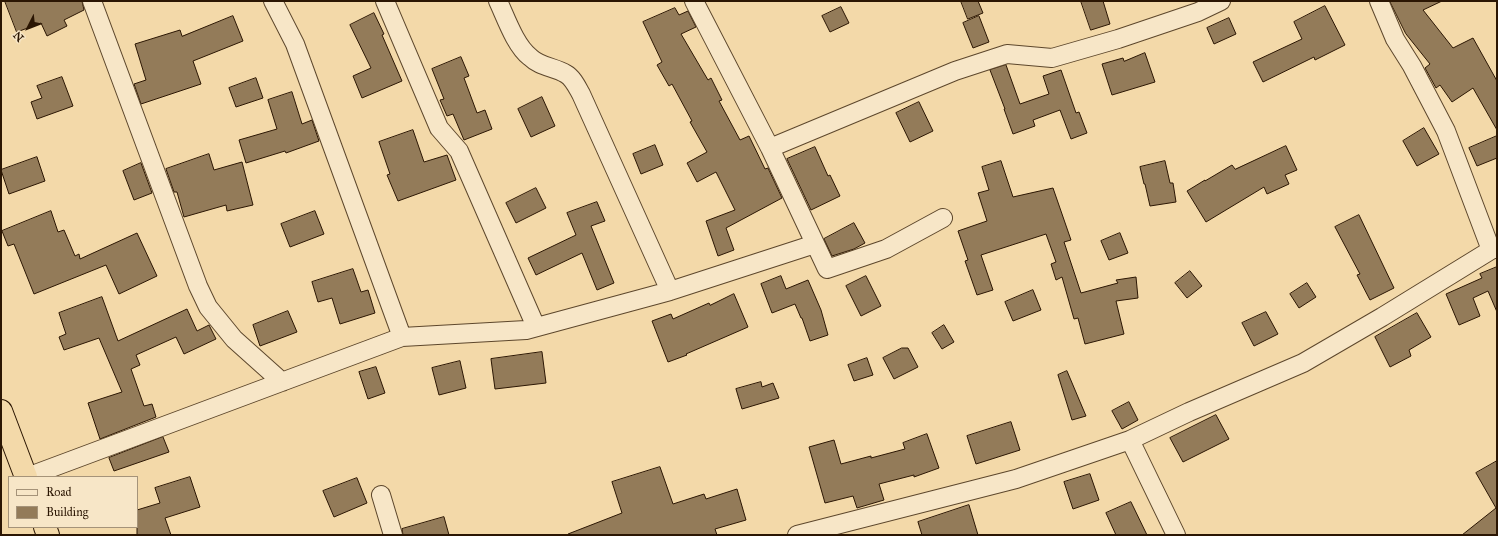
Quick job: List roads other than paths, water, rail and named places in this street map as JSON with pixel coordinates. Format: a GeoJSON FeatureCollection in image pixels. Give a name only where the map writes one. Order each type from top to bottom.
{"type":"FeatureCollection","features":[{"type":"Feature","properties":{"kind":"highway"},"geometry":{"type":"LineString","coordinates":[[1,411],[26,476]]}},
{"type":"Feature","properties":{"kind":"street"},"geometry":{"type":"LineString","coordinates":[[92,1],[198,286],[208,307],[234,339],[282,382]]}},
{"type":"Feature","properties":{"kind":"street"},"geometry":{"type":"LineString","coordinates":[[273,1],[295,44],[402,337]]}},
{"type":"Feature","properties":{"kind":"street"},"geometry":{"type":"LineString","coordinates":[[385,1],[439,128],[459,151],[536,327]]}},
{"type":"Feature","properties":{"kind":"street"},"geometry":{"type":"LineString","coordinates":[[498,1],[522,49],[530,58],[542,65],[566,74],[574,82],[581,94],[670,291]]}},
{"type":"Feature","properties":{"kind":"street"},"geometry":{"type":"LineString","coordinates":[[694,1],[770,148],[826,269],[886,249],[943,218]]}},
{"type":"Feature","properties":{"kind":"street"},"geometry":{"type":"LineString","coordinates":[[770,148],[955,71],[1007,54],[1052,58],[1126,36],[1198,12],[1221,1]]}},
{"type":"Feature","properties":{"kind":"street"},"geometry":{"type":"LineString","coordinates":[[797,535],[1016,479],[1130,440],[1189,412],[1303,362],[1382,317],[1494,249],[1446,131],[1412,66],[1395,39],[1379,1]]}},
{"type":"Feature","properties":{"kind":"street"},"geometry":{"type":"LineString","coordinates":[[29,476],[402,337],[526,330],[670,291],[815,244]]}},
{"type":"Feature","properties":{"kind":"street"},"geometry":{"type":"LineString","coordinates":[[1130,440],[1176,535]]}},
{"type":"Feature","properties":{"kind":"street"},"geometry":{"type":"LineString","coordinates":[[381,496],[393,535]]}}]}
